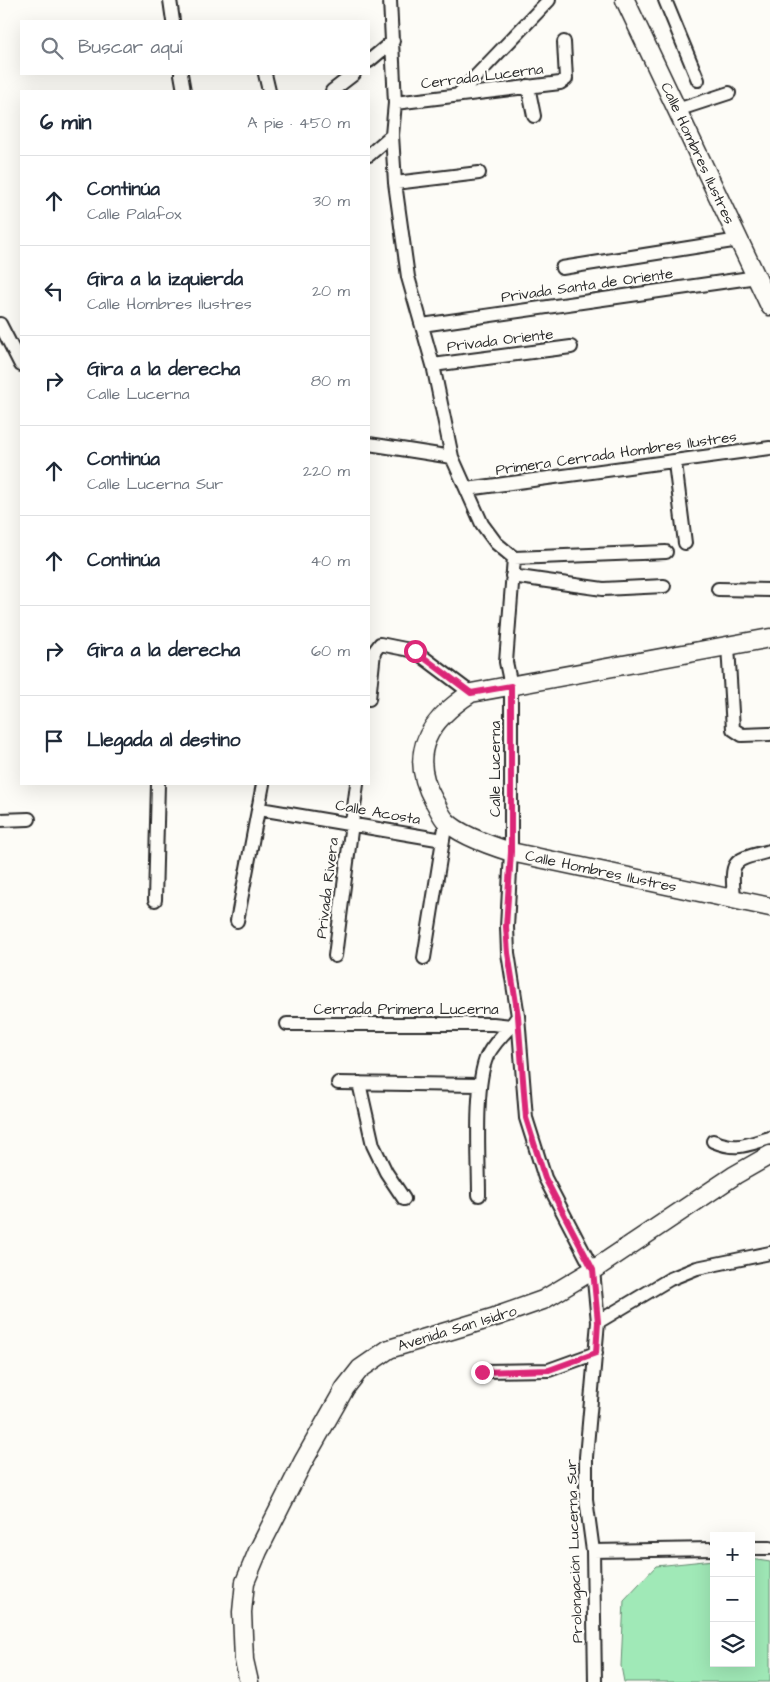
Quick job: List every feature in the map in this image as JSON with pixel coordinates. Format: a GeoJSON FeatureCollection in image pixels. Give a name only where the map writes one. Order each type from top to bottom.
{"type":"FeatureCollection","features":[{"type":"Feature","properties":{"kind":"main road","name":"Calle Hombres Ilustres"},"geometry":{"type":"LineString","coordinates":[[625,0],[770,306]]}},
{"type":"Feature","properties":{"kind":"main road","name":"Calle Hombres Ilustres"},"geometry":{"type":"LineString","coordinates":[[770,638],[471,693],[451,706],[434,724],[424,744],[421,767],[428,789],[446,821],[482,843],[511,852],[770,907]]}},
{"type":"Feature","properties":{"kind":"main road","name":"Avenida San Isidro"},"geometry":{"type":"LineString","coordinates":[[249,1682],[244,1660],[242,1612],[245,1582],[258,1551],[303,1462],[344,1388],[360,1369],[389,1349],[495,1317],[543,1300],[593,1270],[735,1175],[770,1155]]}},
{"type":"Feature","properties":{"kind":"street"},"geometry":{"type":"LineString","coordinates":[[170,0],[173,20]]}},
{"type":"Feature","properties":{"kind":"street"},"geometry":{"type":"LineString","coordinates":[[390,0],[395,103],[392,135],[395,183],[408,277],[432,365],[452,457],[482,524],[496,543],[514,558],[666,552]]}},
{"type":"Feature","properties":{"kind":"street"},"geometry":{"type":"LineString","coordinates":[[458,95],[550,0]]}},
{"type":"Feature","properties":{"kind":"street"},"geometry":{"type":"LineString","coordinates":[[665,0],[698,80]]}},
{"type":"Feature","properties":{"kind":"street"},"geometry":{"type":"LineString","coordinates":[[370,60],[393,42]]}},
{"type":"Feature","properties":{"kind":"street","name":"Cerrada Lucerna"},"geometry":{"type":"LineString","coordinates":[[395,103],[560,82],[566,79],[564,42]]}},
{"type":"Feature","properties":{"kind":"street"},"geometry":{"type":"LineString","coordinates":[[181,75],[184,90]]}},
{"type":"Feature","properties":{"kind":"street"},"geometry":{"type":"LineString","coordinates":[[265,75],[269,90]]}},
{"type":"Feature","properties":{"kind":"street"},"geometry":{"type":"LineString","coordinates":[[333,90],[353,75]]}},
{"type":"Feature","properties":{"kind":"street"},"geometry":{"type":"LineString","coordinates":[[528,86],[534,116]]}},
{"type":"Feature","properties":{"kind":"street"},"geometry":{"type":"LineString","coordinates":[[677,110],[729,93]]}},
{"type":"Feature","properties":{"kind":"street"},"geometry":{"type":"LineString","coordinates":[[370,154],[392,135]]}},
{"type":"Feature","properties":{"kind":"street"},"geometry":{"type":"LineString","coordinates":[[395,183],[479,174]]}},
{"type":"Feature","properties":{"kind":"street"},"geometry":{"type":"LineString","coordinates":[[562,268],[739,240]]}},
{"type":"Feature","properties":{"kind":"street","name":"Privada Santa de Oriente"},"geometry":{"type":"LineString","coordinates":[[422,325],[757,277]]}},
{"type":"Feature","properties":{"kind":"street"},"geometry":{"type":"LineString","coordinates":[[0,324],[20,363]]}},
{"type":"Feature","properties":{"kind":"street","name":"Privada Oriente"},"geometry":{"type":"LineString","coordinates":[[432,365],[571,347]]}},
{"type":"Feature","properties":{"kind":"street"},"geometry":{"type":"LineString","coordinates":[[370,444],[452,457]]}},
{"type":"Feature","properties":{"kind":"street","name":"Primera Cerrada Hombres Ilustres"},"geometry":{"type":"LineString","coordinates":[[467,489],[674,463],[770,448]]}},
{"type":"Feature","properties":{"kind":"street"},"geometry":{"type":"LineString","coordinates":[[674,463],[685,543]]}},
{"type":"Feature","properties":{"kind":"street","name":"Calle Lucerna"},"geometry":{"type":"LineString","coordinates":[[514,558],[506,662],[511,686],[511,852],[506,927],[514,1021],[526,1118],[545,1178],[593,1270]]}},
{"type":"Feature","properties":{"kind":"street"},"geometry":{"type":"LineString","coordinates":[[512,576],[603,589],[664,586]]}},
{"type":"Feature","properties":{"kind":"street"},"geometry":{"type":"LineString","coordinates":[[718,589],[770,590]]}},
{"type":"Feature","properties":{"kind":"street"},"geometry":{"type":"LineString","coordinates":[[370,690],[374,652],[380,644],[415,651],[471,693]]}},
{"type":"Feature","properties":{"kind":"street"},"geometry":{"type":"LineString","coordinates":[[728,646],[733,729],[742,735],[770,734]]}},
{"type":"Feature","properties":{"kind":"street"},"geometry":{"type":"LineString","coordinates":[[155,900],[158,785]]}},
{"type":"Feature","properties":{"kind":"street"},"geometry":{"type":"LineString","coordinates":[[237,921],[260,809],[263,785]]}},
{"type":"Feature","properties":{"kind":"street","name":"Privada Rivera"},"geometry":{"type":"LineString","coordinates":[[335,956],[357,785]]}},
{"type":"Feature","properties":{"kind":"street","name":"Calle Acosta"},"geometry":{"type":"LineString","coordinates":[[260,809],[443,840]]}},
{"type":"Feature","properties":{"kind":"street"},"geometry":{"type":"LineString","coordinates":[[0,820],[28,819]]}},
{"type":"Feature","properties":{"kind":"street"},"geometry":{"type":"LineString","coordinates":[[424,958],[446,821]]}},
{"type":"Feature","properties":{"kind":"street"},"geometry":{"type":"LineString","coordinates":[[734,898],[732,869],[735,864],[748,857],[770,851]]}},
{"type":"Feature","properties":{"kind":"street"},"geometry":{"type":"LineString","coordinates":[[479,1195],[480,1085],[487,1057],[500,1036],[514,1021]]}},
{"type":"Feature","properties":{"kind":"street","name":"Cerrada Primera Lucerna"},"geometry":{"type":"LineString","coordinates":[[287,1024],[493,1024],[514,1021]]}},
{"type":"Feature","properties":{"kind":"street"},"geometry":{"type":"LineString","coordinates":[[338,1083],[480,1085]]}},
{"type":"Feature","properties":{"kind":"street"},"geometry":{"type":"LineString","coordinates":[[359,1083],[374,1145],[386,1172],[404,1199]]}},
{"type":"Feature","properties":{"kind":"street"},"geometry":{"type":"LineString","coordinates":[[713,1141],[728,1148],[746,1147],[770,1138]]}},
{"type":"Feature","properties":{"kind":"street"},"geometry":{"type":"LineString","coordinates":[[598,1322],[670,1278],[697,1268],[770,1253]]}},
{"type":"Feature","properties":{"kind":"street","name":"Prolongación Lucerna Sur"},"geometry":{"type":"LineString","coordinates":[[593,1270],[598,1322],[586,1457],[586,1499],[593,1551],[595,1682]]}},
{"type":"Feature","properties":{"kind":"street"},"geometry":{"type":"LineString","coordinates":[[482,1372],[549,1370],[596,1353]]}},
{"type":"Feature","properties":{"kind":"street"},"geometry":{"type":"LineString","coordinates":[[755,1548],[770,1548]]}},
{"type":"Feature","properties":{"kind":"street"},"geometry":{"type":"LineString","coordinates":[[593,1551],[710,1549]]}},
{"type":"Feature","properties":{"kind":"green space"},"geometry":{"type":"Polygon","coordinates":[[[710,1560],[710,1667],[755,1667],[755,1560],[770,1562],[770,1682],[624,1682],[621,1666],[624,1600],[656,1566],[710,1560]]]}},
{"type":"Feature","properties":{"kind":"route"},"geometry":{"type":"LineString","coordinates":[[415,651],[471,693],[511,686],[511,852],[506,927],[518,1016],[526,1118],[545,1178],[593,1270],[598,1322],[596,1353],[549,1370],[482,1372]]}}]}
